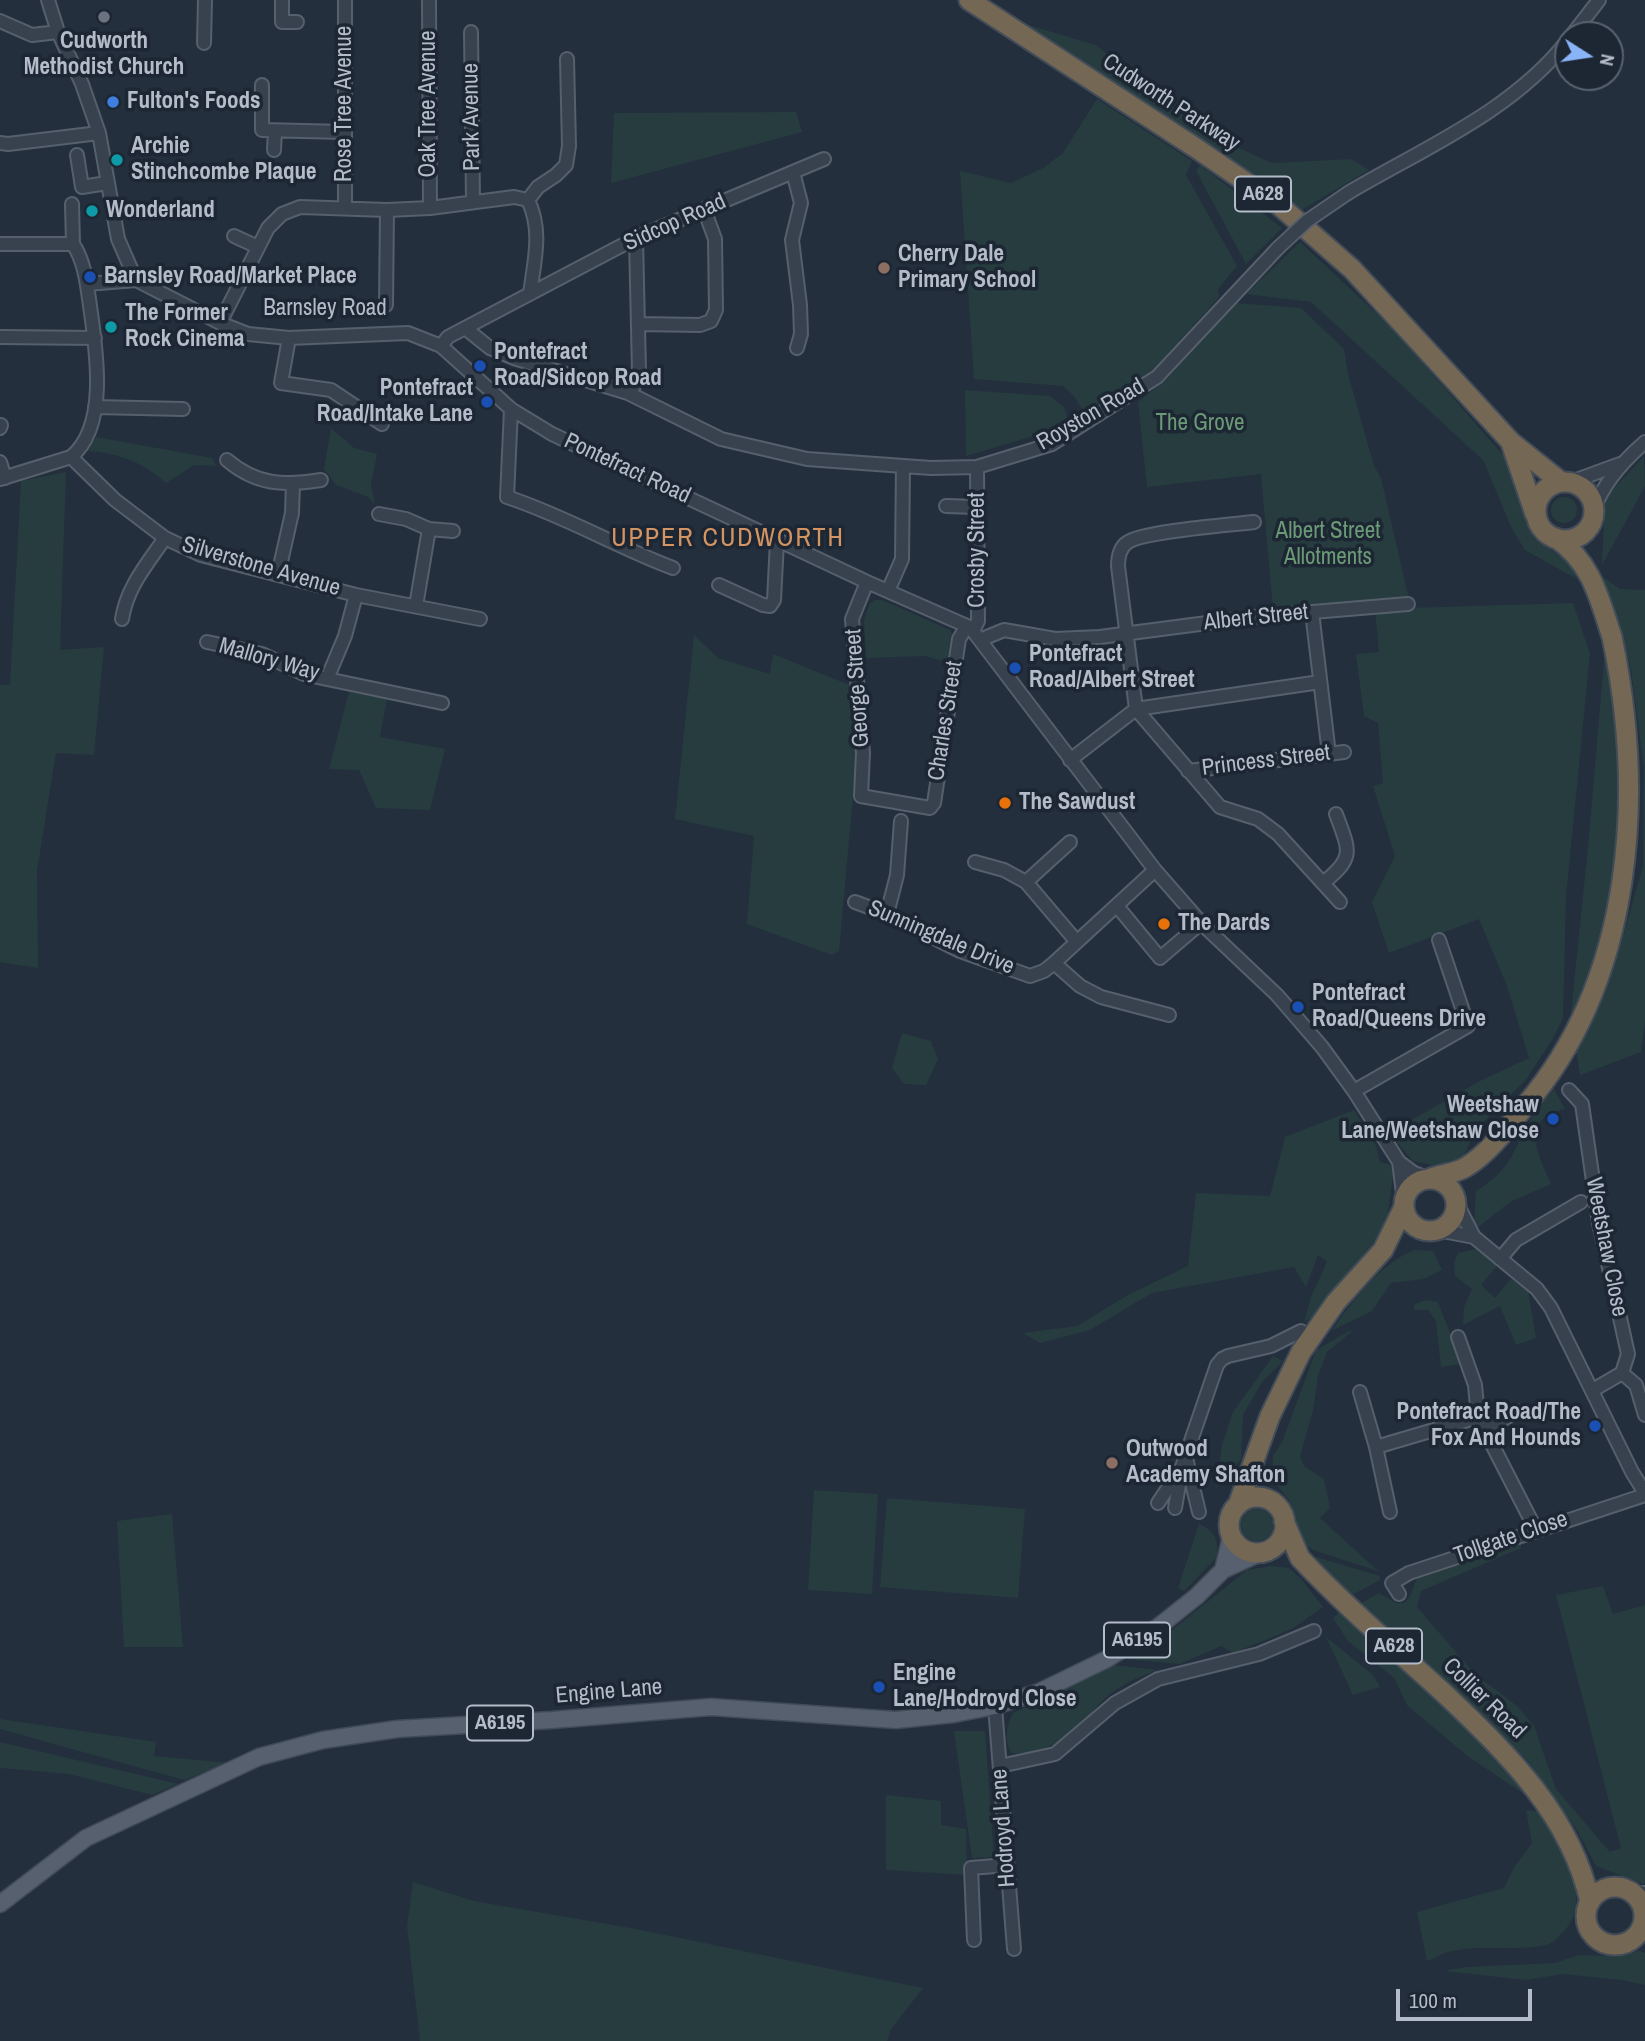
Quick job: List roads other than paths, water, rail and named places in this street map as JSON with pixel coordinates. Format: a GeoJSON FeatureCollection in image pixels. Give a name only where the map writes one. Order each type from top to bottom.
{"type":"FeatureCollection","features":[{"type":"Feature","properties":{"kind":"highway","name":"Cudworth Parkway"},"geometry":{"type":"LineString","coordinates":[[969,0],[1279,205],[1352,269],[1511,442],[1566,482],[1587,492],[1593,514],[1594,585]]}},
{"type":"Feature","properties":{"kind":"highway","name":"Cudworth Parkway"},"geometry":{"type":"LineString","coordinates":[[1429,1178],[1465,1168],[1489,1148],[1524,1108],[1563,1054],[1598,987],[1615,945],[1630,885],[1636,842],[1638,774],[1634,734],[1619,658],[1594,585],[1582,561],[1540,527],[1511,442]]}},
{"type":"Feature","properties":{"kind":"highway"},"geometry":{"type":"LineString","coordinates":[[1536,518],[1538,499],[1544,490],[1566,482]]}},
{"type":"Feature","properties":{"kind":"highway"},"geometry":{"type":"LineString","coordinates":[[1556,538],[1574,538],[1589,528],[1593,514]]}},
{"type":"Feature","properties":{"kind":"highway"},"geometry":{"type":"LineString","coordinates":[[1404,1204],[1405,1215],[1416,1227],[1434,1231],[1452,1220],[1465,1168]]}},
{"type":"Feature","properties":{"kind":"highway"},"geometry":{"type":"LineString","coordinates":[[1429,1178],[1444,1182],[1454,1193],[1456,1201]]}},
{"type":"Feature","properties":{"kind":"highway","name":"A628"},"geometry":{"type":"LineString","coordinates":[[1231,1537],[1229,1520],[1255,1461],[1270,1416],[1301,1352],[1336,1302],[1383,1250],[1412,1185],[1429,1178]]}},
{"type":"Feature","properties":{"kind":"highway","name":"A628"},"geometry":{"type":"LineString","coordinates":[[1383,1250],[1434,1231]]}},
{"type":"Feature","properties":{"kind":"highway","name":"A628"},"geometry":{"type":"LineString","coordinates":[[1255,1461],[1260,1483],[1270,1501],[1280,1509],[1284,1521]]}},
{"type":"Feature","properties":{"kind":"highway"},"geometry":{"type":"LineString","coordinates":[[1238,1504],[1254,1497],[1270,1501]]}},
{"type":"Feature","properties":{"kind":"highway"},"geometry":{"type":"LineString","coordinates":[[1263,1552],[1279,1543],[1283,1536],[1284,1521]]}},
{"type":"Feature","properties":{"kind":"highway","name":"Collier Road"},"geometry":{"type":"LineString","coordinates":[[1284,1521],[1300,1558],[1488,1734],[1514,1763],[1552,1812],[1570,1842],[1580,1865],[1590,1902]]}},
{"type":"Feature","properties":{"kind":"highway"},"geometry":{"type":"LineString","coordinates":[[1231,1537],[1246,1551],[1300,1558]]}},
{"type":"Feature","properties":{"kind":"highway","name":"Collier Road"},"geometry":{"type":"LineString","coordinates":[[1580,1865],[1606,1889]]}},
{"type":"Feature","properties":{"kind":"highway"},"geometry":{"type":"LineString","coordinates":[[1619,1888],[1643,1907],[1638,1942],[1618,1946],[1596,1938],[1586,1917],[1590,1902],[1606,1889],[1619,1888]]}},
{"type":"Feature","properties":{"kind":"main road"},"geometry":{"type":"LineString","coordinates":[[1223,1570],[1231,1537]]}},
{"type":"Feature","properties":{"kind":"main road","name":"Engine Lane"},"geometry":{"type":"LineString","coordinates":[[0,1904],[86,1838],[259,1757],[323,1740],[397,1729],[711,1707],[896,1720],[954,1714],[995,1706],[1039,1692],[1107,1659],[1158,1627],[1223,1570],[1263,1552]]}},
{"type":"Feature","properties":{"kind":"street"},"geometry":{"type":"LineString","coordinates":[[48,0],[58,32],[82,84],[99,133],[118,239],[136,280],[87,284]]}},
{"type":"Feature","properties":{"kind":"street"},"geometry":{"type":"LineString","coordinates":[[204,43],[205,0]]}},
{"type":"Feature","properties":{"kind":"street"},"geometry":{"type":"LineString","coordinates":[[282,0],[282,22],[297,22]]}},
{"type":"Feature","properties":{"kind":"street","name":"Rose Tree Avenue"},"geometry":{"type":"LineString","coordinates":[[345,0],[345,208]]}},
{"type":"Feature","properties":{"kind":"street","name":"Oak Tree Avenue"},"geometry":{"type":"LineString","coordinates":[[429,0],[430,208]]}},
{"type":"Feature","properties":{"kind":"street"},"geometry":{"type":"LineString","coordinates":[[1583,21],[1599,0]]}},
{"type":"Feature","properties":{"kind":"street"},"geometry":{"type":"LineString","coordinates":[[0,21],[32,35],[58,32]]}},
{"type":"Feature","properties":{"kind":"street","name":"Park Avenue"},"geometry":{"type":"LineString","coordinates":[[471,33],[473,201]]}},
{"type":"Feature","properties":{"kind":"street","name":"Royston Road"},"geometry":{"type":"LineString","coordinates":[[465,328],[490,348],[628,393],[721,439],[807,459],[904,466],[977,467],[1052,444],[1157,377],[1278,248],[1307,221],[1348,192],[1472,122],[1520,89],[1554,57]]}},
{"type":"Feature","properties":{"kind":"street"},"geometry":{"type":"LineString","coordinates":[[530,294],[538,239],[535,215],[528,200],[538,187],[566,165],[569,146],[567,59]]}},
{"type":"Feature","properties":{"kind":"street"},"geometry":{"type":"LineString","coordinates":[[262,85],[262,131],[344,132]]}},
{"type":"Feature","properties":{"kind":"street"},"geometry":{"type":"LineString","coordinates":[[274,150],[275,131]]}},
{"type":"Feature","properties":{"kind":"street"},"geometry":{"type":"LineString","coordinates":[[0,143],[99,133]]}},
{"type":"Feature","properties":{"kind":"street"},"geometry":{"type":"LineString","coordinates":[[77,155],[82,187],[107,183]]}},
{"type":"Feature","properties":{"kind":"street","name":"Sidcop Road"},"geometry":{"type":"LineString","coordinates":[[465,328],[636,238],[824,159]]}},
{"type":"Feature","properties":{"kind":"street"},"geometry":{"type":"LineString","coordinates":[[793,172],[801,203],[792,240],[800,305],[801,334],[797,348]]}},
{"type":"Feature","properties":{"kind":"street","name":"Park Avenue"},"geometry":{"type":"LineString","coordinates":[[387,210],[430,208],[514,197],[528,200]]}},
{"type":"Feature","properties":{"kind":"street"},"geometry":{"type":"LineString","coordinates":[[0,462],[2,478],[71,457],[79,450],[88,433],[95,407],[95,338],[87,284],[80,253],[74,244],[72,204]]}},
{"type":"Feature","properties":{"kind":"street","name":"Rose Tree Avenue"},"geometry":{"type":"LineString","coordinates":[[220,323],[268,228],[282,215],[300,207],[387,210]]}},
{"type":"Feature","properties":{"kind":"street"},"geometry":{"type":"LineString","coordinates":[[639,324],[700,325],[711,321],[716,310],[715,239],[704,209]]}},
{"type":"Feature","properties":{"kind":"street"},"geometry":{"type":"LineString","coordinates":[[386,305],[387,210]]}},
{"type":"Feature","properties":{"kind":"street"},"geometry":{"type":"LineString","coordinates":[[234,236],[258,247]]}},
{"type":"Feature","properties":{"kind":"street"},"geometry":{"type":"LineString","coordinates":[[628,393],[639,372],[636,238]]}},
{"type":"Feature","properties":{"kind":"street"},"geometry":{"type":"LineString","coordinates":[[0,244],[74,244]]}},
{"type":"Feature","properties":{"kind":"street","name":"Barnsley Road"},"geometry":{"type":"LineString","coordinates":[[136,280],[220,323],[248,334],[289,338],[408,333],[441,346]]}},
{"type":"Feature","properties":{"kind":"street"},"geometry":{"type":"LineString","coordinates":[[441,346],[448,337],[465,328]]}},
{"type":"Feature","properties":{"kind":"street"},"geometry":{"type":"LineString","coordinates":[[0,337],[95,338]]}},
{"type":"Feature","properties":{"kind":"street"},"geometry":{"type":"LineString","coordinates":[[289,338],[281,383],[331,390],[382,424]]}},
{"type":"Feature","properties":{"kind":"street","name":"Pontefract Road"},"geometry":{"type":"LineString","coordinates":[[441,346],[511,409],[552,434],[973,632],[1155,870],[1201,923],[1277,995],[1322,1046],[1399,1162],[1406,1169],[1429,1178]]}},
{"type":"Feature","properties":{"kind":"street"},"geometry":{"type":"LineString","coordinates":[[95,407],[183,409]]}},
{"type":"Feature","properties":{"kind":"street"},"geometry":{"type":"LineString","coordinates":[[511,409],[507,497],[544,509],[673,568]]}},
{"type":"Feature","properties":{"kind":"street"},"geometry":{"type":"LineString","coordinates":[[1593,514],[1598,498],[1620,464],[1645,442]]}},
{"type":"Feature","properties":{"kind":"street","name":"Silverstone Avenue"},"geometry":{"type":"LineString","coordinates":[[71,457],[115,500],[164,538],[201,555],[356,595],[480,619]]}},
{"type":"Feature","properties":{"kind":"street"},"geometry":{"type":"LineString","coordinates":[[227,460],[243,474],[263,480],[293,484],[321,480]]}},
{"type":"Feature","properties":{"kind":"street"},"geometry":{"type":"LineString","coordinates":[[1566,482],[1620,464]]}},
{"type":"Feature","properties":{"kind":"street"},"geometry":{"type":"LineString","coordinates":[[888,592],[902,557],[904,466]]}},
{"type":"Feature","properties":{"kind":"street","name":"Crosby Street"},"geometry":{"type":"LineString","coordinates":[[973,632],[978,621],[977,467]]}},
{"type":"Feature","properties":{"kind":"street"},"geometry":{"type":"LineString","coordinates":[[278,575],[292,513],[293,484]]}},
{"type":"Feature","properties":{"kind":"street"},"geometry":{"type":"LineString","coordinates":[[946,506],[977,508]]}},
{"type":"Feature","properties":{"kind":"street"},"geometry":{"type":"LineString","coordinates":[[379,514],[406,519],[429,528],[453,531]]}},
{"type":"Feature","properties":{"kind":"street"},"geometry":{"type":"LineString","coordinates":[[1254,522],[1148,535],[1127,542],[1118,557],[1125,634],[1136,709],[1220,807],[1258,819],[1278,834],[1340,902]]}},
{"type":"Feature","properties":{"kind":"street"},"geometry":{"type":"LineString","coordinates":[[416,606],[429,528]]}},
{"type":"Feature","properties":{"kind":"street"},"geometry":{"type":"LineString","coordinates":[[122,618],[125,600],[133,584],[164,538]]}},
{"type":"Feature","properties":{"kind":"street"},"geometry":{"type":"LineString","coordinates":[[719,585],[770,606],[774,600],[777,541]]}},
{"type":"Feature","properties":{"kind":"street","name":"George Street"},"geometry":{"type":"LineString","coordinates":[[867,583],[852,620],[863,753],[861,796],[921,806]]}},
{"type":"Feature","properties":{"kind":"street","name":"Mallory Way"},"geometry":{"type":"LineString","coordinates":[[207,642],[262,654],[304,674],[327,679],[345,636],[356,595]]}},
{"type":"Feature","properties":{"kind":"street","name":"Albert Street"},"geometry":{"type":"LineString","coordinates":[[973,632],[1004,630],[1063,639],[1409,604]]}},
{"type":"Feature","properties":{"kind":"street"},"geometry":{"type":"LineString","coordinates":[[1312,612],[1329,754]]}},
{"type":"Feature","properties":{"kind":"street","name":"Charles Street"},"geometry":{"type":"LineString","coordinates":[[921,806],[930,808],[934,803],[959,639],[973,632]]}},
{"type":"Feature","properties":{"kind":"street"},"geometry":{"type":"LineString","coordinates":[[327,679],[442,703]]}},
{"type":"Feature","properties":{"kind":"street"},"geometry":{"type":"LineString","coordinates":[[1070,760],[1136,709],[1320,682]]}},
{"type":"Feature","properties":{"kind":"street","name":"Princess Street"},"geometry":{"type":"LineString","coordinates":[[1188,771],[1344,752]]}},
{"type":"Feature","properties":{"kind":"street"},"geometry":{"type":"LineString","coordinates":[[1323,883],[1341,869],[1348,855],[1336,814]]}},
{"type":"Feature","properties":{"kind":"street"},"geometry":{"type":"LineString","coordinates":[[887,914],[895,886],[901,821]]}},
{"type":"Feature","properties":{"kind":"street"},"geometry":{"type":"LineString","coordinates":[[1026,882],[1070,842]]}},
{"type":"Feature","properties":{"kind":"street"},"geometry":{"type":"LineString","coordinates":[[975,862],[1004,870],[1026,882],[1077,942]]}},
{"type":"Feature","properties":{"kind":"street","name":"Sunningdale Drive"},"geometry":{"type":"LineString","coordinates":[[855,902],[887,914],[960,951],[1030,976],[1044,971],[1054,963],[1155,870]]}},
{"type":"Feature","properties":{"kind":"street"},"geometry":{"type":"LineString","coordinates":[[1116,905],[1160,958],[1201,923]]}},
{"type":"Feature","properties":{"kind":"street"},"geometry":{"type":"LineString","coordinates":[[1354,1091],[1468,1026],[1439,940]]}},
{"type":"Feature","properties":{"kind":"street"},"geometry":{"type":"LineString","coordinates":[[1054,963],[1080,986],[1101,997],[1169,1015]]}},
{"type":"Feature","properties":{"kind":"street","name":"Weetshaw Close"},"geometry":{"type":"LineString","coordinates":[[1569,1090],[1582,1104],[1599,1223],[1628,1354],[1622,1373]]}},
{"type":"Feature","properties":{"kind":"street","name":"Pontefract Road"},"geometry":{"type":"LineString","coordinates":[[1399,1162],[1404,1204]]}},
{"type":"Feature","properties":{"kind":"street"},"geometry":{"type":"LineString","coordinates":[[1456,1201],[1474,1237],[1537,1289],[1551,1308],[1645,1494]]}},
{"type":"Feature","properties":{"kind":"street"},"geometry":{"type":"LineString","coordinates":[[1500,1259],[1516,1240],[1581,1202]]}},
{"type":"Feature","properties":{"kind":"street"},"geometry":{"type":"LineString","coordinates":[[1434,1231],[1474,1237]]}},
{"type":"Feature","properties":{"kind":"street"},"geometry":{"type":"LineString","coordinates":[[1175,1508],[1184,1462],[1217,1365],[1222,1359],[1271,1346],[1301,1331]]}},
{"type":"Feature","properties":{"kind":"street"},"geometry":{"type":"LineString","coordinates":[[1458,1337],[1475,1385],[1478,1417],[1536,1530]]}},
{"type":"Feature","properties":{"kind":"street"},"geometry":{"type":"LineString","coordinates":[[1593,1390],[1622,1373],[1636,1385],[1645,1415]]}},
{"type":"Feature","properties":{"kind":"street"},"geometry":{"type":"LineString","coordinates":[[1360,1392],[1376,1447],[1390,1512]]}},
{"type":"Feature","properties":{"kind":"street"},"geometry":{"type":"LineString","coordinates":[[1485,1430],[1517,1411]]}},
{"type":"Feature","properties":{"kind":"street"},"geometry":{"type":"LineString","coordinates":[[1376,1447],[1478,1417]]}},
{"type":"Feature","properties":{"kind":"street"},"geometry":{"type":"LineString","coordinates":[[1175,1508],[1184,1462]]}},
{"type":"Feature","properties":{"kind":"street"},"geometry":{"type":"LineString","coordinates":[[1175,1508],[1184,1462]]}},
{"type":"Feature","properties":{"kind":"street","name":"Tollgate Close"},"geometry":{"type":"LineString","coordinates":[[1399,1594],[1392,1583],[1409,1573],[1645,1494]]}},
{"type":"Feature","properties":{"kind":"street"},"geometry":{"type":"LineString","coordinates":[[1000,1766],[1055,1754],[1115,1703],[1158,1679],[1259,1654],[1314,1630]]}},
{"type":"Feature","properties":{"kind":"street","name":"Hodroyd Lane"},"geometry":{"type":"LineString","coordinates":[[995,1706],[1014,1949]]}},
{"type":"Feature","properties":{"kind":"street"},"geometry":{"type":"LineString","coordinates":[[974,1940],[971,1868],[1007,1865]]}},
{"type":"Feature","properties":{"kind":"place","name":"Cudworth Methodist Church"},"geometry":{"type":"Point","coordinates":[104,17]}},
{"type":"Feature","properties":{"kind":"place","name":"Fulton's Foods"},"geometry":{"type":"Point","coordinates":[113,102]}},
{"type":"Feature","properties":{"kind":"place","name":"Archie Stinchcombe Plaque"},"geometry":{"type":"Point","coordinates":[117,160]}},
{"type":"Feature","properties":{"kind":"place","name":"Wonderland"},"geometry":{"type":"Point","coordinates":[92,211]}},
{"type":"Feature","properties":{"kind":"place","name":"Cherry Dale Primary School"},"geometry":{"type":"Point","coordinates":[884,268]}},
{"type":"Feature","properties":{"kind":"place","name":"Barnsley Road/Market Place"},"geometry":{"type":"Point","coordinates":[90,277]}},
{"type":"Feature","properties":{"kind":"place","name":"The Former Rock Cinema"},"geometry":{"type":"Point","coordinates":[111,327]}},
{"type":"Feature","properties":{"kind":"place","name":"Pontefract Road/Sidcop Road"},"geometry":{"type":"Point","coordinates":[480,366]}},
{"type":"Feature","properties":{"kind":"place","name":"Pontefract Road/Intake Lane"},"geometry":{"type":"Point","coordinates":[487,402]}},
{"type":"Feature","properties":{"kind":"place","name":"Pontefract Road/Albert Street"},"geometry":{"type":"Point","coordinates":[1015,668]}},
{"type":"Feature","properties":{"kind":"place","name":"The Sawdust"},"geometry":{"type":"Point","coordinates":[1005,803]}},
{"type":"Feature","properties":{"kind":"place","name":"The Dards"},"geometry":{"type":"Point","coordinates":[1164,924]}},
{"type":"Feature","properties":{"kind":"place","name":"Pontefract Road/Queens Drive"},"geometry":{"type":"Point","coordinates":[1298,1007]}},
{"type":"Feature","properties":{"kind":"place","name":"Weetshaw Lane/Weetshaw Close"},"geometry":{"type":"Point","coordinates":[1553,1119]}},
{"type":"Feature","properties":{"kind":"place","name":"Pontefract Road/The Fox And Hounds"},"geometry":{"type":"Point","coordinates":[1595,1426]}},
{"type":"Feature","properties":{"kind":"place","name":"Outwood Academy Shafton"},"geometry":{"type":"Point","coordinates":[1112,1463]}},
{"type":"Feature","properties":{"kind":"place","name":"Engine Lane/Hodroyd Close"},"geometry":{"type":"Point","coordinates":[879,1687]}},
{"type":"Feature","properties":{"kind":"district","name":"UPPER CUDWORTH"},"geometry":{"type":"Point","coordinates":[728,539]}},
{"type":"Feature","properties":{"kind":"park label","name":"The Grove"},"geometry":{"type":"Point","coordinates":[1200,424]}},
{"type":"Feature","properties":{"kind":"park label","name":"Albert Street Allotments"},"geometry":{"type":"Point","coordinates":[1328,545]}}]}
